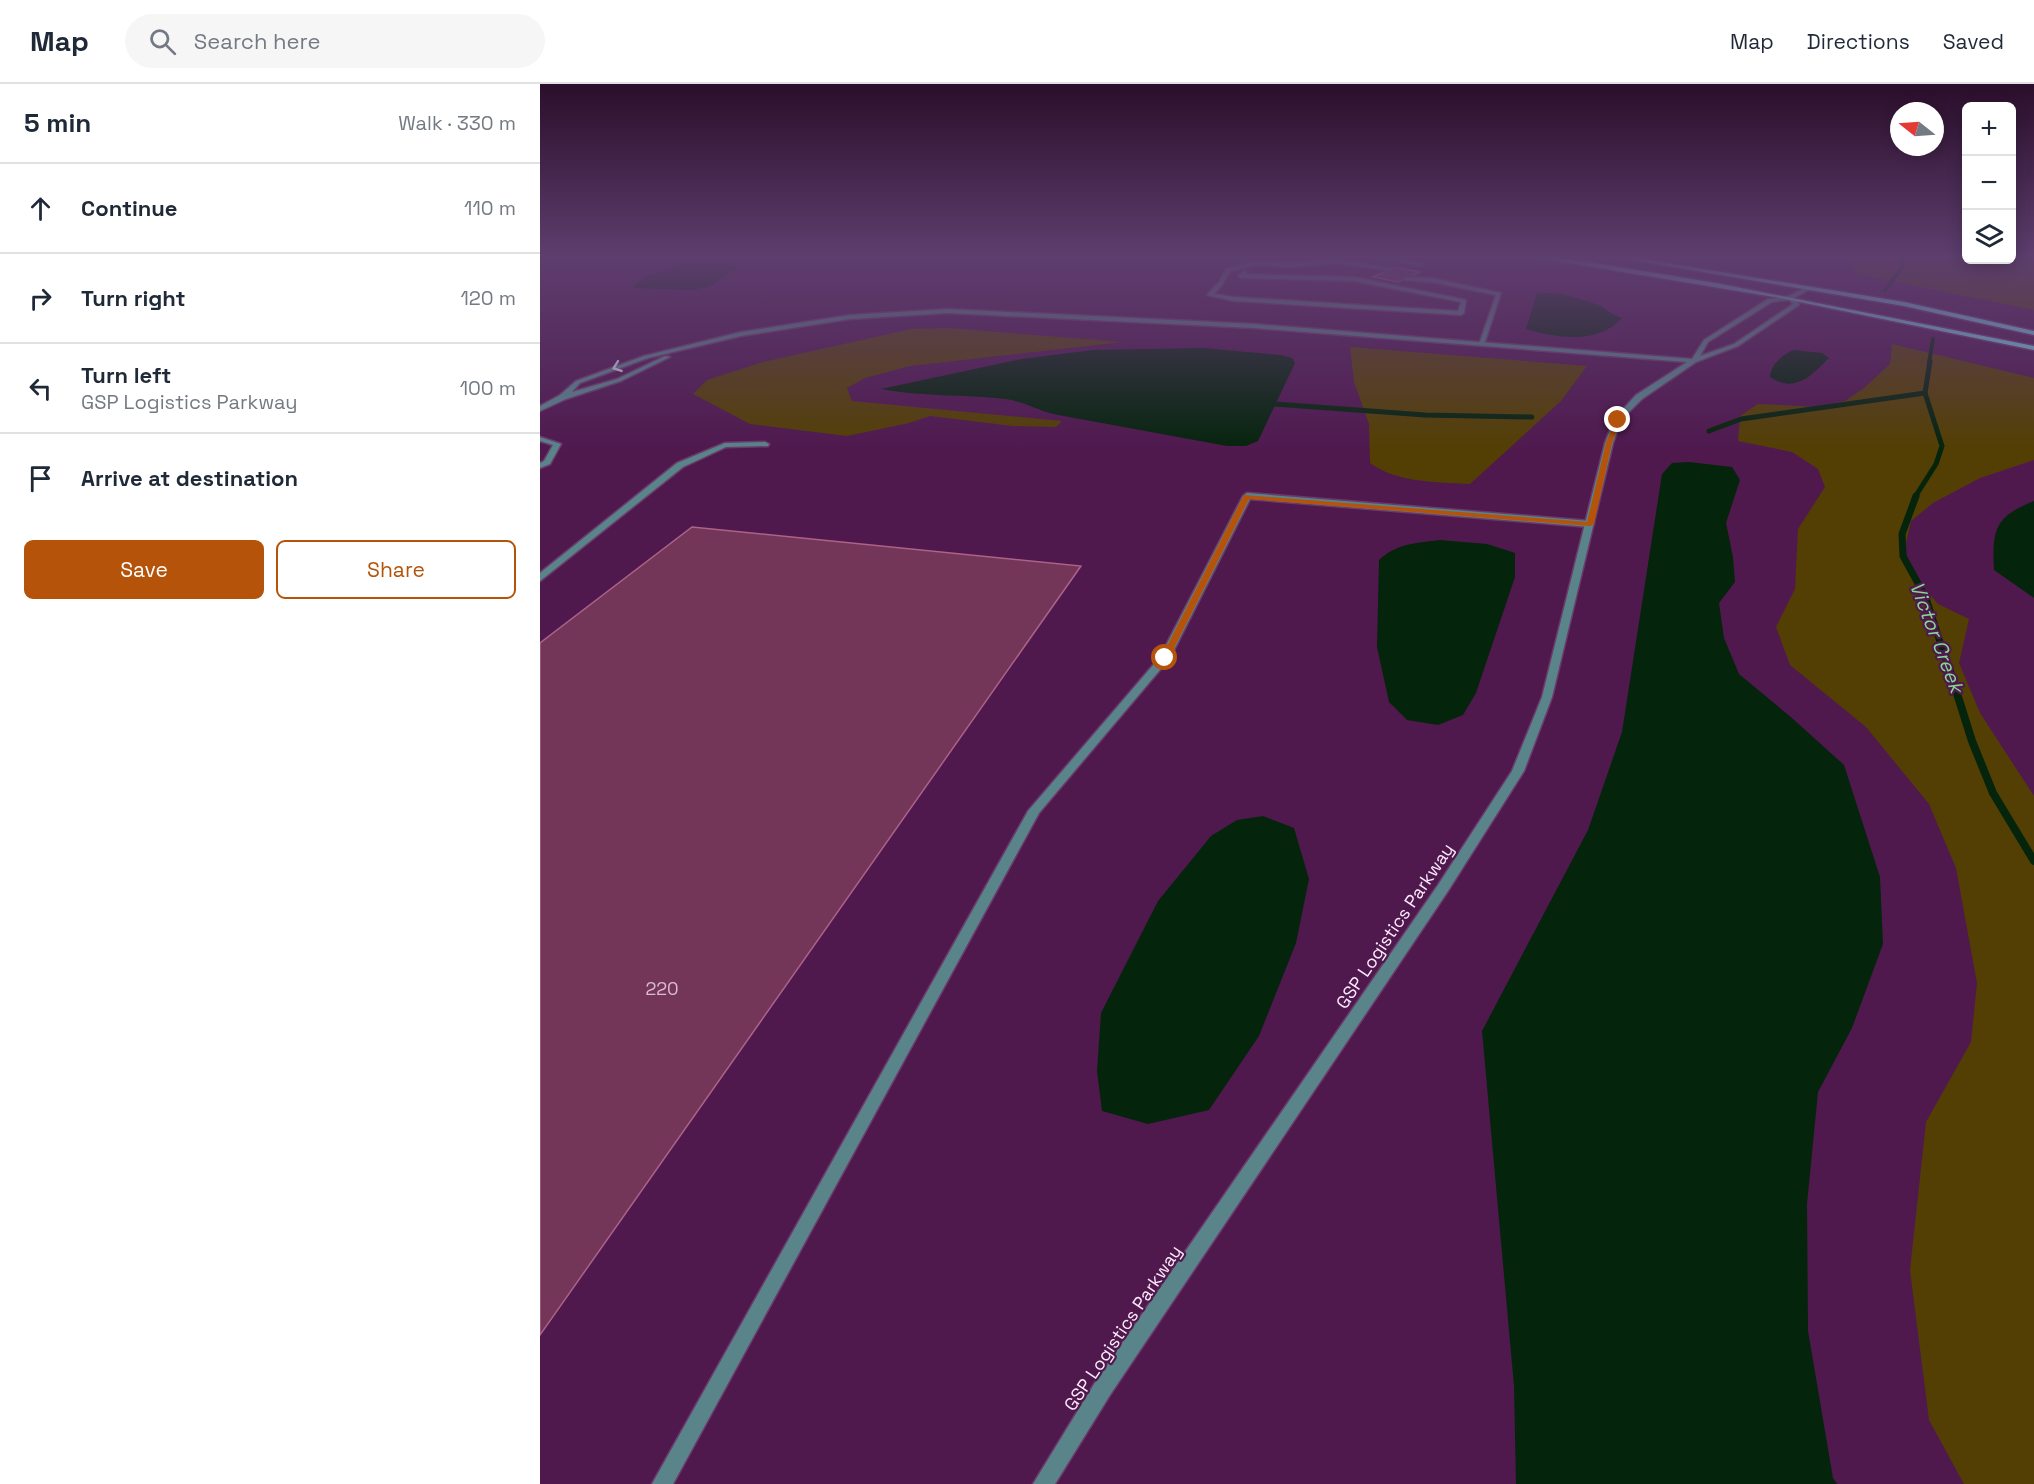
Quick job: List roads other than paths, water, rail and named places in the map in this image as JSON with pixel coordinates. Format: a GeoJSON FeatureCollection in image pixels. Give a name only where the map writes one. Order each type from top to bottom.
{"type":"FeatureCollection","features":[{"type":"Feature","properties":{"kind":"main road"},"geometry":{"type":"LineString","coordinates":[[1909,320],[2034,348]]}},
{"type":"Feature","properties":{"kind":"main road"},"geometry":{"type":"LineString","coordinates":[[1977,320],[2034,333]]}},
{"type":"Feature","properties":{"kind":"street"},"geometry":{"type":"LineString","coordinates":[[563,397],[578,382],[646,357],[693,345],[826,320]]}},
{"type":"Feature","properties":{"kind":"street"},"geometry":{"type":"LineString","coordinates":[[1138,320],[1254,326],[1694,361]]}},
{"type":"Feature","properties":{"kind":"street"},"geometry":{"type":"LineString","coordinates":[[1482,344],[1490,320]]}},
{"type":"Feature","properties":{"kind":"street","name":"GSP Logistics Parkway"},"geometry":{"type":"LineString","coordinates":[[1694,361],[1706,341],[1738,320]]}},
{"type":"Feature","properties":{"kind":"street","name":"GSP Logistics Parkway"},"geometry":{"type":"LineString","coordinates":[[1043,1484],[1103,1388],[1443,888],[1518,771],[1547,697],[1609,443],[1618,420],[1639,397],[1694,361],[1736,345],[1773,320]]}},
{"type":"Feature","properties":{"kind":"street"},"geometry":{"type":"LineString","coordinates":[[540,409],[563,397],[619,380],[693,345]]}},
{"type":"Feature","properties":{"kind":"street"},"geometry":{"type":"LineString","coordinates":[[540,439],[557,444],[547,462],[540,466]]}},
{"type":"Feature","properties":{"kind":"street"},"geometry":{"type":"LineString","coordinates":[[540,578],[680,465],[725,445],[765,444]]}},
{"type":"Feature","properties":{"kind":"street"},"geometry":{"type":"LineString","coordinates":[[662,1484],[1034,811],[1165,658],[1246,496],[1590,524]]}},
{"type":"Feature","properties":{"kind":"waterway","name":"Victor Creek"},"geometry":{"type":"LineString","coordinates":[[1929,363],[1933,339]]}},
{"type":"Feature","properties":{"kind":"waterway","name":"Victor Creek"},"geometry":{"type":"LineString","coordinates":[[1925,393],[1930,361]]}},
{"type":"Feature","properties":{"kind":"waterway"},"geometry":{"type":"LineString","coordinates":[[1709,431],[1741,419],[1925,393]]}},
{"type":"Feature","properties":{"kind":"waterway","name":"Victor Creek"},"geometry":{"type":"LineString","coordinates":[[1915,497],[1936,464],[1942,446],[1925,393]]}},
{"type":"Feature","properties":{"kind":"waterway"},"geometry":{"type":"LineString","coordinates":[[1275,404],[1425,415],[1532,417]]}},
{"type":"Feature","properties":{"kind":"waterway","name":"Victor Creek"},"geometry":{"type":"LineString","coordinates":[[1916,496],[1902,534],[1903,556],[1926,598],[1948,667]]}},
{"type":"Feature","properties":{"kind":"waterway","name":"Victor Creek"},"geometry":{"type":"LineString","coordinates":[[1948,665],[1972,741],[1993,793],[2034,861]]}}]}
